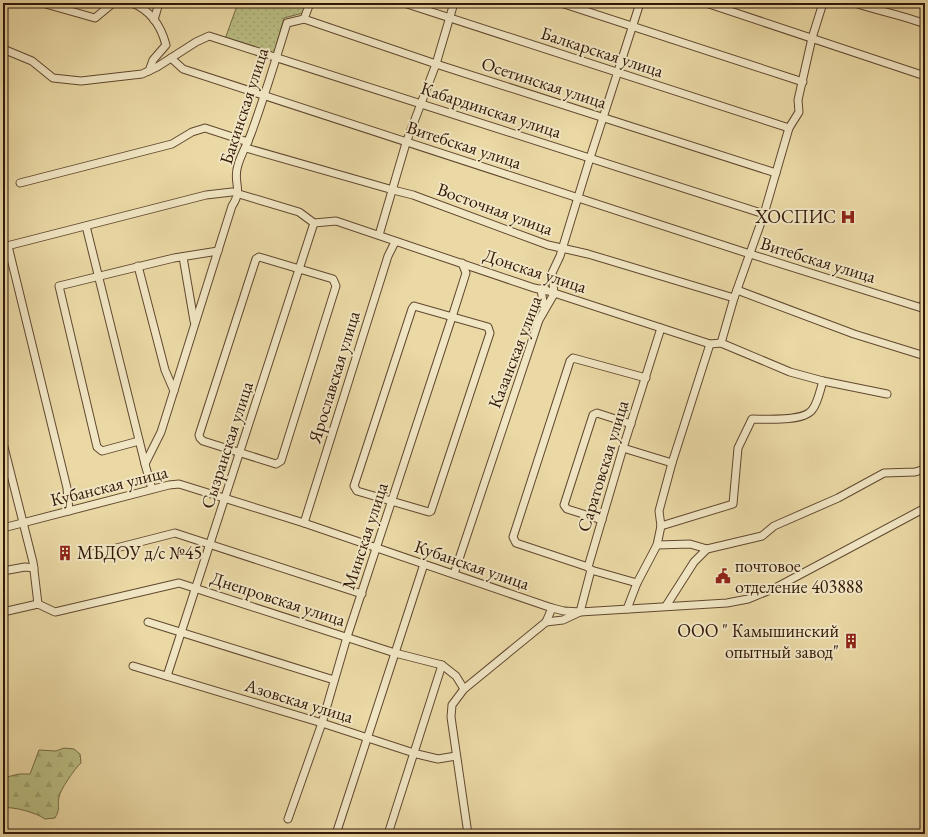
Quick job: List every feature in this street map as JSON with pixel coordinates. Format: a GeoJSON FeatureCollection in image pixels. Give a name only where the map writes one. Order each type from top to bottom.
{"type":"FeatureCollection","features":[{"type":"Feature","properties":{"kind":"street"},"geometry":{"type":"LineString","coordinates":[[42,3],[95,18],[113,3]]}},
{"type":"Feature","properties":{"kind":"street"},"geometry":{"type":"LineString","coordinates":[[132,3],[143,7],[154,20],[162,30],[166,45],[153,60],[149,71]]}},
{"type":"Feature","properties":{"kind":"street"},"geometry":{"type":"LineString","coordinates":[[154,20],[159,3]]}},
{"type":"Feature","properties":{"kind":"street"},"geometry":{"type":"LineString","coordinates":[[304,19],[310,3]]}},
{"type":"Feature","properties":{"kind":"street","name":"Балкарская улица"},"geometry":{"type":"LineString","coordinates":[[404,3],[789,128]]}},
{"type":"Feature","properties":{"kind":"street"},"geometry":{"type":"LineString","coordinates":[[379,235],[406,143],[436,64],[454,3]]}},
{"type":"Feature","properties":{"kind":"street"},"geometry":{"type":"LineString","coordinates":[[561,3],[803,82]]}},
{"type":"Feature","properties":{"kind":"street","name":"Казанская улица"},"geometry":{"type":"LineString","coordinates":[[454,574],[544,309],[554,294],[551,280],[552,273],[558,261],[604,117],[631,26],[640,3]]}},
{"type":"Feature","properties":{"kind":"street"},"geometry":{"type":"LineString","coordinates":[[706,3],[925,76]]}},
{"type":"Feature","properties":{"kind":"street"},"geometry":{"type":"LineString","coordinates":[[721,343],[734,298],[764,214],[789,128],[799,112],[798,100],[812,38],[823,3]]}},
{"type":"Feature","properties":{"kind":"street"},"geometry":{"type":"LineString","coordinates":[[855,3],[886,14],[904,16],[925,24]]}},
{"type":"Feature","properties":{"kind":"street","name":"Бакинская улица"},"geometry":{"type":"LineString","coordinates":[[218,251],[236,192],[237,166],[247,145],[287,22],[304,19]]}},
{"type":"Feature","properties":{"kind":"street","name":"Осетинская улица"},"geometry":{"type":"LineString","coordinates":[[304,19],[436,64],[776,173]]}},
{"type":"Feature","properties":{"kind":"street","name":"Кабардинская улица"},"geometry":{"type":"LineString","coordinates":[[172,58],[196,42],[209,36],[764,214]]}},
{"type":"Feature","properties":{"kind":"street"},"geometry":{"type":"LineString","coordinates":[[3,49],[32,61],[47,74],[60,80],[105,79],[142,74],[172,58]]}},
{"type":"Feature","properties":{"kind":"street","name":"Витебская улица"},"geometry":{"type":"LineString","coordinates":[[172,58],[183,69],[406,143],[924,309]]}},
{"type":"Feature","properties":{"kind":"street","name":"Восточная улица"},"geometry":{"type":"LineString","coordinates":[[20,183],[172,144],[192,132],[205,128],[247,145],[393,190],[413,194],[561,249],[588,254],[734,298]]}},
{"type":"Feature","properties":{"kind":"street"},"geometry":{"type":"LineString","coordinates":[[69,511],[67,488],[5,246],[206,195],[236,192],[299,212],[314,222]]}},
{"type":"Feature","properties":{"kind":"street","name":"Донская улица"},"geometry":{"type":"LineString","coordinates":[[314,222],[336,221],[554,294],[710,344],[721,343],[790,372],[823,381],[887,394]]}},
{"type":"Feature","properties":{"kind":"street","name":"Сызранская улица"},"geometry":{"type":"LineString","coordinates":[[168,676],[314,222]]}},
{"type":"Feature","properties":{"kind":"street"},"geometry":{"type":"LineString","coordinates":[[86,226],[152,489]]}},
{"type":"Feature","properties":{"kind":"street","name":"Ярославская улица"},"geometry":{"type":"LineString","coordinates":[[304,523],[388,256],[396,242]]}},
{"type":"Feature","properties":{"kind":"street"},"geometry":{"type":"LineString","coordinates":[[139,441],[102,451],[97,447],[58,290],[59,286],[98,275],[174,258],[218,251],[194,323],[161,432],[145,464]]}},
{"type":"Feature","properties":{"kind":"street"},"geometry":{"type":"LineString","coordinates":[[183,257],[194,323]]}},
{"type":"Feature","properties":{"kind":"street"},"geometry":{"type":"LineString","coordinates":[[262,257],[299,268],[333,279],[336,286],[281,461],[276,464],[203,441],[199,435],[256,259],[262,257]]}},
{"type":"Feature","properties":{"kind":"street","name":"Минская улица"},"geometry":{"type":"LineString","coordinates":[[288,819],[322,723],[347,637],[466,273],[462,263]]}},
{"type":"Feature","properties":{"kind":"street"},"geometry":{"type":"LineString","coordinates":[[138,266],[165,370],[174,391]]}},
{"type":"Feature","properties":{"kind":"street"},"geometry":{"type":"LineString","coordinates":[[544,309],[542,289],[546,287],[551,280]]}},
{"type":"Feature","properties":{"kind":"street"},"geometry":{"type":"LineString","coordinates":[[737,290],[854,334],[925,356]]}},
{"type":"Feature","properties":{"kind":"street"},"geometry":{"type":"LineString","coordinates":[[924,309],[925,300]]}},
{"type":"Feature","properties":{"kind":"street"},"geometry":{"type":"LineString","coordinates":[[414,306],[452,317],[488,327],[490,333],[431,511],[426,512],[392,503],[357,491],[354,486],[404,331],[414,306]]}},
{"type":"Feature","properties":{"kind":"street","name":"Саратовская улица"},"geometry":{"type":"LineString","coordinates":[[580,612],[589,568],[602,520],[661,328]]}},
{"type":"Feature","properties":{"kind":"street"},"geometry":{"type":"LineString","coordinates":[[628,609],[637,583],[657,544],[661,526],[659,512],[672,463],[710,344]]}},
{"type":"Feature","properties":{"kind":"street"},"geometry":{"type":"LineString","coordinates":[[637,583],[516,543],[513,537],[573,358],[646,378]]}},
{"type":"Feature","properties":{"kind":"street"},"geometry":{"type":"LineString","coordinates":[[661,526],[733,504],[738,448],[752,419],[780,419],[804,416],[812,410],[823,381]]}},
{"type":"Feature","properties":{"kind":"street"},"geometry":{"type":"LineString","coordinates":[[602,520],[567,509],[564,505],[592,415],[597,413],[631,424]]}},
{"type":"Feature","properties":{"kind":"street"},"geometry":{"type":"LineString","coordinates":[[3,443],[34,568],[38,604],[3,612]]}},
{"type":"Feature","properties":{"kind":"street"},"geometry":{"type":"LineString","coordinates":[[623,448],[672,463]]}},
{"type":"Feature","properties":{"kind":"street"},"geometry":{"type":"LineString","coordinates":[[657,544],[690,544],[707,549],[762,536],[774,526],[838,498],[884,473],[915,472],[925,469]]}},
{"type":"Feature","properties":{"kind":"street","name":"Кубанская улица"},"geometry":{"type":"LineString","coordinates":[[3,528],[152,489],[179,484],[304,523],[552,608],[564,611],[580,612],[727,603],[757,596],[775,588],[925,508]]}},
{"type":"Feature","properties":{"kind":"street"},"geometry":{"type":"LineString","coordinates":[[89,555],[175,533],[362,594]]}},
{"type":"Feature","properties":{"kind":"street"},"geometry":{"type":"LineString","coordinates":[[666,606],[694,562],[707,549]]}},
{"type":"Feature","properties":{"kind":"street"},"geometry":{"type":"LineString","coordinates":[[336,834],[424,564]]}},
{"type":"Feature","properties":{"kind":"street"},"geometry":{"type":"LineString","coordinates":[[3,571],[25,567],[34,568]]}},
{"type":"Feature","properties":{"kind":"street","name":"Днепровская улица"},"geometry":{"type":"LineString","coordinates":[[38,604],[55,612],[178,583],[395,653],[442,665],[456,676],[464,689]]}},
{"type":"Feature","properties":{"kind":"street"},"geometry":{"type":"LineString","coordinates":[[468,834],[451,717],[452,705],[464,689],[546,622],[552,608]]}},
{"type":"Feature","properties":{"kind":"street"},"geometry":{"type":"LineString","coordinates":[[546,622],[563,620],[580,612]]}},
{"type":"Feature","properties":{"kind":"street"},"geometry":{"type":"LineString","coordinates":[[148,622],[334,680]]}},
{"type":"Feature","properties":{"kind":"street"},"geometry":{"type":"LineString","coordinates":[[388,834],[442,665]]}},
{"type":"Feature","properties":{"kind":"street","name":"Азовская улица"},"geometry":{"type":"LineString","coordinates":[[133,666],[322,723],[415,753],[438,759],[456,756]]}},
{"type":"Feature","properties":{"kind":"green space"},"geometry":{"type":"Polygon","coordinates":[[[238,3],[306,3],[303,13],[284,18],[274,53],[225,39],[238,3]]]}},
{"type":"Feature","properties":{"kind":"green space"},"geometry":{"type":"Polygon","coordinates":[[[64,748],[74,749],[80,754],[81,763],[62,789],[58,801],[58,812],[55,818],[45,819],[25,810],[3,808],[3,778],[19,774],[30,774],[39,750],[56,751],[64,748]]]}},
{"type":"Feature","properties":{"kind":"place","name":"ХОСПИС"},"geometry":{"type":"Point","coordinates":[848,217]}},
{"type":"Feature","properties":{"kind":"place","name":"МБДОУ д/с №45"},"geometry":{"type":"Point","coordinates":[65,553]}},
{"type":"Feature","properties":{"kind":"place","name":"почтовое отделение 403888"},"geometry":{"type":"Point","coordinates":[723,576]}},
{"type":"Feature","properties":{"kind":"place","name":"ООО \" Камышинский опытный завод\""},"geometry":{"type":"Point","coordinates":[851,641]}}]}
